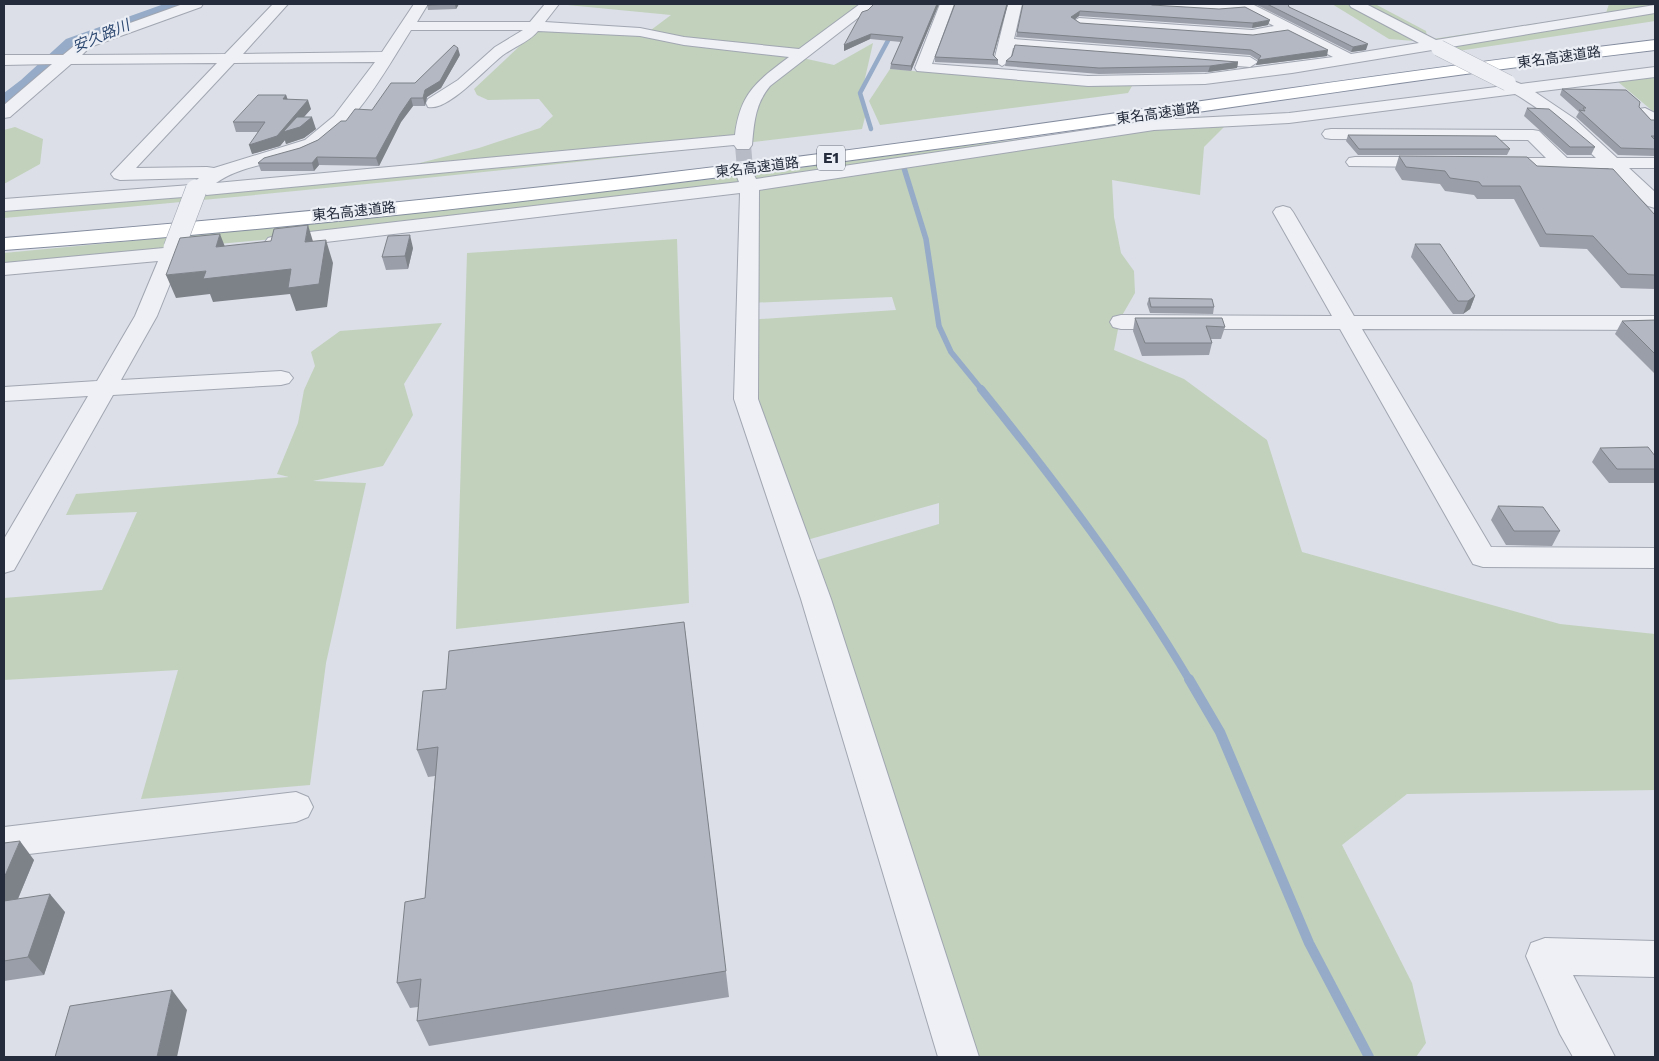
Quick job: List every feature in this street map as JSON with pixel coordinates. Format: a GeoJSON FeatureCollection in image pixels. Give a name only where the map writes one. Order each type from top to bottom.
{"type":"FeatureCollection","features":[{"type":"Feature","properties":{"kind":"highway","name":"東名高速道路"},"geometry":{"type":"LineString","coordinates":[[4,229],[230,209],[596,172],[914,134],[1243,86],[1655,34]]}},
{"type":"Feature","properties":{"kind":"highway"},"geometry":{"type":"LineString","coordinates":[[1243,86],[1574,38]]}},
{"type":"Feature","properties":{"kind":"highway","name":"東名高速道路"},"geometry":{"type":"LineString","coordinates":[[4,244],[571,189],[818,159],[1655,45]]}},
{"type":"Feature","properties":{"kind":"street"},"geometry":{"type":"LineString","coordinates":[[45,60],[64,45],[86,34],[175,4]]}},
{"type":"Feature","properties":{"kind":"street"},"geometry":{"type":"LineString","coordinates":[[4,113],[64,59],[97,38],[196,4]]}},
{"type":"Feature","properties":{"kind":"street"},"geometry":{"type":"LineString","coordinates":[[219,172],[120,174],[281,4]]}},
{"type":"Feature","properties":{"kind":"street"},"geometry":{"type":"LineString","coordinates":[[4,563],[146,316],[196,190],[208,178],[219,172],[311,144],[339,120],[421,4]]}},
{"type":"Feature","properties":{"kind":"street"},"geometry":{"type":"LineString","coordinates":[[434,103],[452,89],[464,83],[500,50],[527,35],[552,4]]}},
{"type":"Feature","properties":{"kind":"street"},"geometry":{"type":"LineString","coordinates":[[4,205],[744,142],[747,109],[753,95],[764,83],[869,4]]}},
{"type":"Feature","properties":{"kind":"street"},"geometry":{"type":"LineString","coordinates":[[947,4],[923,68],[1120,82],[1206,79],[1270,71],[1436,46],[1655,9]]}},
{"type":"Feature","properties":{"kind":"street"},"geometry":{"type":"LineString","coordinates":[[998,74],[1015,4]]}},
{"type":"Feature","properties":{"kind":"street"},"geometry":{"type":"LineString","coordinates":[[1077,49],[1081,4]]}},
{"type":"Feature","properties":{"kind":"street"},"geometry":{"type":"LineString","coordinates":[[1151,4],[1218,8],[1243,5],[1349,59]]}},
{"type":"Feature","properties":{"kind":"street"},"geometry":{"type":"LineString","coordinates":[[1356,4],[1547,106],[1615,163],[1655,202]]}},
{"type":"Feature","properties":{"kind":"street"},"geometry":{"type":"LineString","coordinates":[[1079,22],[1252,34],[1288,28]]}},
{"type":"Feature","properties":{"kind":"street"},"geometry":{"type":"LineString","coordinates":[[406,26],[534,26],[640,32],[684,41],[802,54]]}},
{"type":"Feature","properties":{"kind":"street"},"geometry":{"type":"LineString","coordinates":[[1006,43],[1248,61],[1270,71]]}},
{"type":"Feature","properties":{"kind":"street"},"geometry":{"type":"LineString","coordinates":[[4,60],[384,57]]}},
{"type":"Feature","properties":{"kind":"street"},"geometry":{"type":"LineString","coordinates":[[258,244],[748,181],[1154,126],[1289,118],[1512,86],[1655,72]]}},
{"type":"Feature","properties":{"kind":"street"},"geometry":{"type":"LineString","coordinates":[[1331,134],[1533,135],[1562,163]]}},
{"type":"Feature","properties":{"kind":"street"},"geometry":{"type":"LineString","coordinates":[[1355,162],[1454,162]]}},
{"type":"Feature","properties":{"kind":"street"},"geometry":{"type":"LineString","coordinates":[[1483,162],[1655,163]]}},
{"type":"Feature","properties":{"kind":"street"},"geometry":{"type":"LineString","coordinates":[[748,181],[746,399],[816,599],[959,1057]]}},
{"type":"Feature","properties":{"kind":"street"},"geometry":{"type":"LineString","coordinates":[[1283,212],[1483,557],[1655,558]]}},
{"type":"Feature","properties":{"kind":"street"},"geometry":{"type":"LineString","coordinates":[[4,269],[172,251],[219,249]]}},
{"type":"Feature","properties":{"kind":"street"},"geometry":{"type":"LineString","coordinates":[[1121,322],[1655,323]]}},
{"type":"Feature","properties":{"kind":"street"},"geometry":{"type":"LineString","coordinates":[[4,394],[281,378]]}},
{"type":"Feature","properties":{"kind":"street"},"geometry":{"type":"LineString","coordinates":[[4,842],[296,807]]}},
{"type":"Feature","properties":{"kind":"street"},"geometry":{"type":"LineString","coordinates":[[1595,1057],[1574,1020],[1545,956],[1655,959]]}},
{"type":"Feature","properties":{"kind":"green space"},"geometry":{"type":"Polygon","coordinates":[[[557,4],[863,4],[858,12],[798,57],[834,65],[873,43],[861,96],[866,113],[862,129],[433,177],[4,218],[4,208],[176,195],[404,167],[479,148],[540,128],[553,116],[539,99],[488,100],[477,95],[474,89],[541,26],[647,33],[671,15],[557,4]]]}},
{"type":"Feature","properties":{"kind":"green space"},"geometry":{"type":"Polygon","coordinates":[[[1332,4],[1375,4],[1426,31],[1428,42],[1389,39],[1332,4]]]}},
{"type":"Feature","properties":{"kind":"green space"},"geometry":{"type":"Polygon","coordinates":[[[1609,4],[1655,4],[1655,21],[1458,51],[1433,39],[1606,13],[1609,4]]]}},
{"type":"Feature","properties":{"kind":"green space"},"geometry":{"type":"Polygon","coordinates":[[[890,69],[1132,86],[1128,93],[880,125],[869,101],[890,69]]]}},
{"type":"Feature","properties":{"kind":"green space"},"geometry":{"type":"Polygon","coordinates":[[[1655,77],[1655,113],[1617,81],[1655,77]]]}},
{"type":"Feature","properties":{"kind":"green space"},"geometry":{"type":"Polygon","coordinates":[[[1227,124],[1204,147],[1200,195],[1112,180],[1114,217],[1121,253],[1134,271],[1135,293],[1120,319],[1114,350],[1184,379],[1267,440],[1302,552],[1560,624],[1655,634],[1655,790],[1407,794],[1342,845],[1412,983],[1426,1043],[1416,1057],[959,1057],[804,564],[939,524],[939,503],[796,543],[746,399],[747,320],[896,310],[892,297],[747,303],[750,186],[422,225],[4,264],[4,253],[530,200],[1096,131],[1161,126],[1227,124]]]}},
{"type":"Feature","properties":{"kind":"green space"},"geometry":{"type":"Polygon","coordinates":[[[15,127],[43,139],[40,164],[4,184],[4,130],[15,127]]]}},
{"type":"Feature","properties":{"kind":"green space"},"geometry":{"type":"Polygon","coordinates":[[[677,239],[689,603],[456,629],[467,253],[677,239]]]}},
{"type":"Feature","properties":{"kind":"green space"},"geometry":{"type":"Polygon","coordinates":[[[442,323],[404,384],[413,415],[383,466],[313,481],[366,483],[326,663],[310,785],[141,799],[178,670],[4,680],[4,598],[102,590],[137,512],[66,515],[76,494],[289,477],[277,474],[298,423],[304,390],[315,366],[311,352],[340,331],[442,323]]]}},
{"type":"Feature","properties":{"kind":"building"},"geometry":{"type":"Polygon","coordinates":[[[874,4],[937,4],[911,66],[891,64],[903,37],[871,34],[844,45],[862,12],[868,10],[874,4]]]}},
{"type":"Feature","properties":{"kind":"building"},"geometry":{"type":"Polygon","coordinates":[[[955,4],[1007,4],[993,55],[998,60],[935,57],[955,4]]]}},
{"type":"Feature","properties":{"kind":"building"},"geometry":{"type":"Polygon","coordinates":[[[1023,4],[1150,4],[1219,9],[1245,7],[1270,20],[1253,23],[1080,11],[1071,17],[1080,23],[1253,35],[1288,30],[1328,50],[1258,60],[1261,56],[1251,50],[1017,32],[1023,4]]]}},
{"type":"Feature","properties":{"kind":"building"},"geometry":{"type":"Polygon","coordinates":[[[1267,4],[1288,4],[1289,7],[1368,44],[1353,47],[1267,4]]]}},
{"type":"Feature","properties":{"kind":"building"},"geometry":{"type":"Polygon","coordinates":[[[454,45],[458,48],[440,81],[425,90],[423,98],[411,98],[376,158],[317,157],[312,163],[258,163],[264,158],[300,148],[318,140],[341,121],[346,121],[355,109],[372,110],[391,83],[415,83],[454,45]]]}},
{"type":"Feature","properties":{"kind":"building"},"geometry":{"type":"Polygon","coordinates":[[[1015,45],[1238,62],[1210,66],[1099,68],[1006,61],[1012,56],[1015,45]]]}},
{"type":"Feature","properties":{"kind":"building"},"geometry":{"type":"Polygon","coordinates":[[[1562,89],[1626,90],[1640,102],[1639,107],[1651,120],[1655,120],[1655,136],[1651,136],[1655,140],[1655,149],[1621,148],[1579,110],[1585,111],[1583,108],[1586,108],[1562,89]]]}},
{"type":"Feature","properties":{"kind":"building"},"geometry":{"type":"Polygon","coordinates":[[[258,95],[286,95],[283,99],[308,100],[277,136],[249,145],[265,122],[233,122],[258,95]]]}},
{"type":"Feature","properties":{"kind":"building"},"geometry":{"type":"Polygon","coordinates":[[[1527,108],[1549,109],[1595,147],[1570,147],[1527,108]]]}},
{"type":"Feature","properties":{"kind":"building"},"geometry":{"type":"Polygon","coordinates":[[[297,117],[312,117],[300,127],[283,132],[297,117]]]}},
{"type":"Feature","properties":{"kind":"building"},"geometry":{"type":"Polygon","coordinates":[[[1348,135],[1496,136],[1510,149],[1359,149],[1348,135]]]}},
{"type":"Feature","properties":{"kind":"building"},"geometry":{"type":"Polygon","coordinates":[[[1399,156],[1527,157],[1537,166],[1613,169],[1655,215],[1655,275],[1628,274],[1593,236],[1546,234],[1520,186],[1482,186],[1479,182],[1450,178],[1445,171],[1406,167],[1399,156]]]}},
{"type":"Feature","properties":{"kind":"building"},"geometry":{"type":"Polygon","coordinates":[[[308,225],[305,242],[326,240],[319,284],[288,288],[291,269],[203,279],[206,271],[166,275],[180,238],[220,234],[216,247],[271,241],[274,229],[308,225]]]}},
{"type":"Feature","properties":{"kind":"building"},"geometry":{"type":"Polygon","coordinates":[[[410,235],[405,256],[382,257],[388,236],[410,235]]]}},
{"type":"Feature","properties":{"kind":"building"},"geometry":{"type":"Polygon","coordinates":[[[1415,244],[1440,244],[1475,296],[1468,301],[1458,301],[1415,244]]]}},
{"type":"Feature","properties":{"kind":"building"},"geometry":{"type":"Polygon","coordinates":[[[1149,298],[1212,299],[1214,307],[1151,307],[1149,298]]]}},
{"type":"Feature","properties":{"kind":"building"},"geometry":{"type":"Polygon","coordinates":[[[1135,318],[1222,318],[1225,327],[1206,326],[1212,343],[1145,343],[1135,318]]]}},
{"type":"Feature","properties":{"kind":"building"},"geometry":{"type":"Polygon","coordinates":[[[1655,320],[1655,354],[1622,321],[1655,320]]]}},
{"type":"Feature","properties":{"kind":"building"},"geometry":{"type":"Polygon","coordinates":[[[1648,447],[1655,456],[1655,469],[1617,469],[1600,448],[1648,447]]]}},
{"type":"Feature","properties":{"kind":"building"},"geometry":{"type":"Polygon","coordinates":[[[1498,506],[1543,507],[1560,531],[1514,531],[1498,506]]]}},
{"type":"Feature","properties":{"kind":"building"},"geometry":{"type":"Polygon","coordinates":[[[684,622],[726,971],[417,1021],[421,979],[397,983],[405,902],[425,898],[438,747],[417,750],[423,691],[446,689],[449,651],[684,622]]]}},
{"type":"Feature","properties":{"kind":"building"},"geometry":{"type":"Polygon","coordinates":[[[20,841],[4,878],[4,843],[20,841]]]}},
{"type":"Feature","properties":{"kind":"building"},"geometry":{"type":"Polygon","coordinates":[[[50,894],[28,957],[4,961],[4,901],[50,894]]]}},
{"type":"Feature","properties":{"kind":"building"},"geometry":{"type":"Polygon","coordinates":[[[172,990],[157,1057],[55,1057],[70,1006],[172,990]]]}},
{"type":"Feature","properties":{"kind":"waterway","name":"安久路川"},"geometry":{"type":"LineString","coordinates":[[4,105],[30,86],[75,44],[185,4]]}},
{"type":"Feature","properties":{"kind":"waterway"},"geometry":{"type":"LineString","coordinates":[[871,129],[860,93],[892,33]]}},
{"type":"Feature","properties":{"kind":"waterway"},"geometry":{"type":"LineString","coordinates":[[904,168],[926,239],[939,326],[951,352],[982,390]]}},
{"type":"Feature","properties":{"kind":"waterway"},"geometry":{"type":"LineString","coordinates":[[981,389],[1091,531],[1142,605],[1190,681]]}},
{"type":"Feature","properties":{"kind":"waterway"},"geometry":{"type":"LineString","coordinates":[[1189,679],[1220,732],[1309,943],[1369,1057]]}},
{"type":"Feature","properties":{"kind":"tunnel"},"geometry":{"type":"LineString","coordinates":[[743,145],[745,169]]}},
{"type":"Feature","properties":{"kind":"tunnel"},"geometry":{"type":"LineString","coordinates":[[745,168],[746,177]]}}]}
